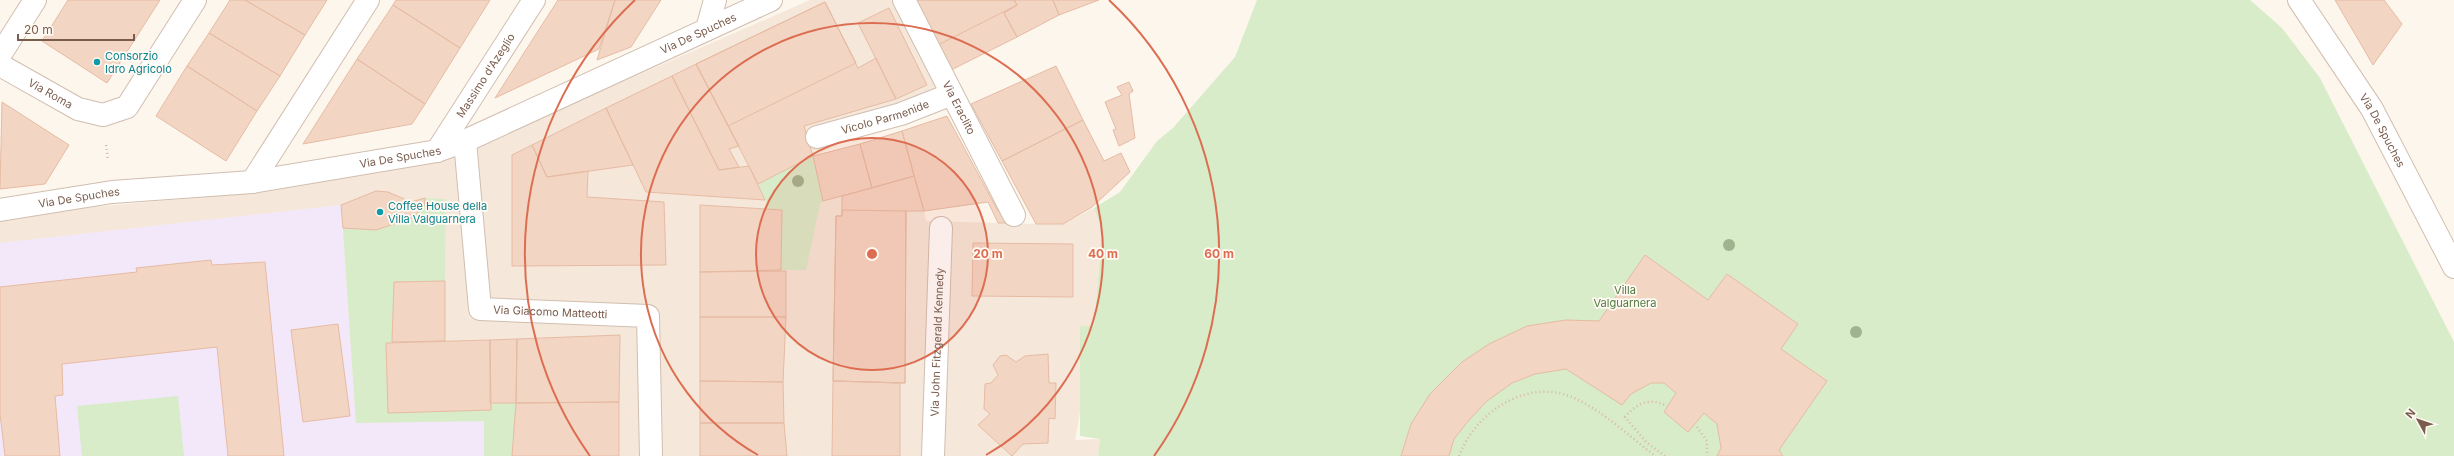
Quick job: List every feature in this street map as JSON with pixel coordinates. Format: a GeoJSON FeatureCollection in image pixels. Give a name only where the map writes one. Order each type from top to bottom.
{"type":"FeatureCollection","features":[{"type":"Feature","properties":{"kind":"street"},"geometry":{"type":"LineString","coordinates":[[0,55],[35,0]]}},
{"type":"Feature","properties":{"kind":"street","name":"Via Roma"},"geometry":{"type":"LineString","coordinates":[[0,65],[78,109],[103,115],[127,107],[196,0]]}},
{"type":"Feature","properties":{"kind":"street"},"geometry":{"type":"LineString","coordinates":[[252,182],[368,0]]}},
{"type":"Feature","properties":{"kind":"street","name":"Massimo d'Azeglio"},"geometry":{"type":"LineString","coordinates":[[437,151],[534,0]]}},
{"type":"Feature","properties":{"kind":"street"},"geometry":{"type":"LineString","coordinates":[[707,29],[715,0]]}},
{"type":"Feature","properties":{"kind":"street","name":"Via De Spuches"},"geometry":{"type":"LineString","coordinates":[[0,210],[112,192],[252,182],[437,151],[464,141],[771,0]]}},
{"type":"Feature","properties":{"kind":"street","name":"Via Eraclito"},"geometry":{"type":"LineString","coordinates":[[904,0],[1014,216]]}},
{"type":"Feature","properties":{"kind":"street","name":"Via De Spuches"},"geometry":{"type":"LineString","coordinates":[[2299,0],[2372,110],[2454,268]]}},
{"type":"Feature","properties":{"kind":"street","name":"Vicolo Parmenide"},"geometry":{"type":"LineString","coordinates":[[817,137],[901,114],[952,94]]}},
{"type":"Feature","properties":{"kind":"street","name":"Via Giacomo Matteotti"},"geometry":{"type":"LineString","coordinates":[[464,141],[480,309],[648,316],[651,456]]}},
{"type":"Feature","properties":{"kind":"street","name":"Via John Fitzgerald Kennedy"},"geometry":{"type":"LineString","coordinates":[[933,456],[941,228]]}},
{"type":"Feature","properties":{"kind":"path"},"geometry":{"type":"LineString","coordinates":[[106,140],[109,165]]}},
{"type":"Feature","properties":{"kind":"path"},"geometry":{"type":"LineString","coordinates":[[1459,456],[1465,441],[1477,424],[1497,407],[1520,396],[1546,392],[1571,397],[1594,410],[1655,456]]}},
{"type":"Feature","properties":{"kind":"path"},"geometry":{"type":"LineString","coordinates":[[1665,456],[1646,442],[1625,417],[1635,406],[1642,402],[1659,402],[1667,406]]}},
{"type":"Feature","properties":{"kind":"path"},"geometry":{"type":"LineString","coordinates":[[1696,427],[1707,441],[1707,456]]}},
{"type":"Feature","properties":{"kind":"shaded area"},"geometry":{"type":"Polygon","coordinates":[[[810,0],[895,0],[944,97],[813,156],[823,201],[842,196],[924,211],[926,221],[1036,224],[1063,224],[1094,208],[1102,231],[1094,326],[1080,326],[1080,412],[1075,440],[1100,439],[1098,456],[0,456],[0,215],[227,195],[439,162],[810,0]]]}},
{"type":"Feature","properties":{"kind":"shaded area"},"geometry":{"type":"Polygon","coordinates":[[[341,205],[356,423],[484,421],[484,456],[0,456],[0,243],[341,205]]]}},
{"type":"Feature","properties":{"kind":"green space"},"geometry":{"type":"Polygon","coordinates":[[[1257,0],[2250,0],[2282,28],[2320,78],[2454,342],[2454,456],[1098,456],[1100,439],[1080,436],[1080,326],[1094,326],[1102,231],[1094,208],[1120,192],[1157,141],[1173,128],[1235,57],[1257,0]]]}},
{"type":"Feature","properties":{"kind":"green space"},"geometry":{"type":"Polygon","coordinates":[[[813,156],[823,201],[820,204],[806,270],[781,270],[782,210],[769,209],[758,184],[813,156]]]}},
{"type":"Feature","properties":{"kind":"green space"},"geometry":{"type":"Polygon","coordinates":[[[425,198],[446,199],[445,281],[394,282],[392,342],[386,343],[388,413],[490,410],[490,403],[516,403],[512,456],[484,456],[484,421],[356,423],[343,228],[378,228],[403,221],[413,216],[421,208],[425,198]]]}},
{"type":"Feature","properties":{"kind":"green space"},"geometry":{"type":"Polygon","coordinates":[[[178,396],[184,456],[82,456],[77,406],[178,396]]]}},
{"type":"Feature","properties":{"kind":"building","name":"Consorzio Idro Agricolo"},"geometry":{"type":"Polygon","coordinates":[[[68,0],[160,0],[107,83],[42,41],[68,0]]]}},
{"type":"Feature","properties":{"kind":"building"},"geometry":{"type":"Polygon","coordinates":[[[230,0],[245,0],[305,35],[280,76],[209,33],[230,0]]]}},
{"type":"Feature","properties":{"kind":"building"},"geometry":{"type":"Polygon","coordinates":[[[245,0],[327,0],[305,35],[245,0]]]}},
{"type":"Feature","properties":{"kind":"building"},"geometry":{"type":"Polygon","coordinates":[[[396,0],[490,0],[460,48],[393,5],[396,0]]]}},
{"type":"Feature","properties":{"kind":"building"},"geometry":{"type":"Polygon","coordinates":[[[558,0],[615,0],[599,49],[495,98],[558,0]]]}},
{"type":"Feature","properties":{"kind":"building"},"geometry":{"type":"Polygon","coordinates":[[[615,0],[661,0],[631,47],[597,60],[615,0]]]}},
{"type":"Feature","properties":{"kind":"building"},"geometry":{"type":"Polygon","coordinates":[[[912,0],[1014,0],[1017,5],[1004,13],[1017,37],[949,71],[912,0]]]}},
{"type":"Feature","properties":{"kind":"building"},"geometry":{"type":"Polygon","coordinates":[[[912,0],[1014,0],[1017,5],[936,46],[912,0]]]}},
{"type":"Feature","properties":{"kind":"building"},"geometry":{"type":"Polygon","coordinates":[[[1014,0],[1053,0],[1059,15],[1017,37],[1004,13],[1017,5],[1014,0]]]}},
{"type":"Feature","properties":{"kind":"building"},"geometry":{"type":"Polygon","coordinates":[[[1053,0],[1099,0],[1059,15],[1053,0]]]}},
{"type":"Feature","properties":{"kind":"building"},"geometry":{"type":"Polygon","coordinates":[[[2335,0],[2384,0],[2402,24],[2373,65],[2335,0]]]}},
{"type":"Feature","properties":{"kind":"building"},"geometry":{"type":"Polygon","coordinates":[[[825,2],[858,68],[876,58],[896,99],[804,126],[813,156],[758,184],[696,64],[825,2]]]}},
{"type":"Feature","properties":{"kind":"building"},"geometry":{"type":"Polygon","coordinates":[[[825,2],[856,63],[728,126],[696,64],[825,2]]]}},
{"type":"Feature","properties":{"kind":"building"},"geometry":{"type":"Polygon","coordinates":[[[393,5],[460,48],[425,104],[357,59],[393,5]]]}},
{"type":"Feature","properties":{"kind":"building"},"geometry":{"type":"Polygon","coordinates":[[[889,8],[927,85],[896,99],[858,23],[889,8]]]}},
{"type":"Feature","properties":{"kind":"building"},"geometry":{"type":"Polygon","coordinates":[[[209,33],[280,76],[257,111],[187,66],[209,33]]]}},
{"type":"Feature","properties":{"kind":"building"},"geometry":{"type":"Polygon","coordinates":[[[357,59],[425,104],[412,124],[303,144],[357,59]]]}},
{"type":"Feature","properties":{"kind":"building"},"geometry":{"type":"Polygon","coordinates":[[[696,64],[739,146],[729,149],[739,167],[719,170],[672,76],[696,64]]]}},
{"type":"Feature","properties":{"kind":"building"},"geometry":{"type":"Polygon","coordinates":[[[187,66],[257,111],[226,161],[156,116],[187,66]]]}},
{"type":"Feature","properties":{"kind":"building"},"geometry":{"type":"Polygon","coordinates":[[[1056,66],[1083,120],[1002,161],[971,104],[1056,66]]]}},
{"type":"Feature","properties":{"kind":"building"},"geometry":{"type":"Polygon","coordinates":[[[672,76],[719,170],[749,166],[765,200],[646,192],[606,108],[672,76]]]}},
{"type":"Feature","properties":{"kind":"building"},"geometry":{"type":"Polygon","coordinates":[[[1129,82],[1133,91],[1129,94],[1135,138],[1119,146],[1113,130],[1116,129],[1105,102],[1122,95],[1117,87],[1129,82]]]}},
{"type":"Feature","properties":{"kind":"building"},"geometry":{"type":"Polygon","coordinates":[[[2,102],[69,145],[45,184],[0,189],[2,102]]]}},
{"type":"Feature","properties":{"kind":"building"},"geometry":{"type":"Polygon","coordinates":[[[606,108],[633,165],[547,177],[532,145],[606,108]]]}},
{"type":"Feature","properties":{"kind":"building"},"geometry":{"type":"Polygon","coordinates":[[[947,116],[998,211],[1008,210],[1011,223],[998,223],[988,202],[924,211],[902,131],[947,116]]]}},
{"type":"Feature","properties":{"kind":"building"},"geometry":{"type":"Polygon","coordinates":[[[1083,120],[1104,161],[1121,153],[1130,172],[1092,207],[1063,224],[1036,224],[1002,161],[1083,120]]]}},
{"type":"Feature","properties":{"kind":"building"},"geometry":{"type":"Polygon","coordinates":[[[902,131],[914,176],[872,188],[860,144],[902,131]]]}},
{"type":"Feature","properties":{"kind":"building"},"geometry":{"type":"Polygon","coordinates":[[[860,144],[872,188],[823,201],[813,156],[860,144]]]}},
{"type":"Feature","properties":{"kind":"building"},"geometry":{"type":"Polygon","coordinates":[[[532,145],[547,177],[588,171],[587,197],[664,202],[666,265],[512,266],[512,155],[532,145]]]}},
{"type":"Feature","properties":{"kind":"building"},"geometry":{"type":"Polygon","coordinates":[[[914,176],[924,211],[906,211],[905,383],[833,381],[836,216],[842,216],[842,196],[914,176]]]}},
{"type":"Feature","properties":{"kind":"building","name":"Coffee House della Villa Valguarnera"},"geometry":{"type":"Polygon","coordinates":[[[376,191],[388,192],[411,202],[425,198],[424,207],[412,218],[376,230],[343,228],[341,205],[376,191]]]}},
{"type":"Feature","properties":{"kind":"building"},"geometry":{"type":"Polygon","coordinates":[[[700,205],[782,210],[781,270],[700,272],[700,205]]]}},
{"type":"Feature","properties":{"kind":"building"},"geometry":{"type":"Polygon","coordinates":[[[842,210],[906,211],[905,383],[833,381],[836,216],[842,216],[842,210]]]}},
{"type":"Feature","properties":{"kind":"building"},"geometry":{"type":"Polygon","coordinates":[[[973,243],[1073,244],[1073,297],[972,296],[973,243]]]}},
{"type":"Feature","properties":{"kind":"building","name":"Villa Valguarnera"},"geometry":{"type":"Polygon","coordinates":[[[1645,255],[1708,300],[1727,274],[1798,324],[1781,349],[1827,381],[1779,450],[1783,456],[1717,456],[1721,448],[1717,424],[1704,413],[1688,432],[1664,412],[1676,393],[1664,383],[1651,383],[1631,394],[1622,405],[1566,369],[1535,374],[1512,383],[1487,401],[1454,439],[1449,456],[1401,456],[1411,424],[1430,394],[1462,362],[1489,344],[1527,326],[1566,320],[1599,321],[1645,255]]]}},
{"type":"Feature","properties":{"kind":"building"},"geometry":{"type":"Polygon","coordinates":[[[211,260],[212,265],[265,262],[284,456],[228,456],[217,347],[62,364],[63,395],[55,396],[60,456],[5,456],[0,414],[0,287],[137,272],[136,268],[211,260]]]}},
{"type":"Feature","properties":{"kind":"building"},"geometry":{"type":"Polygon","coordinates":[[[786,271],[786,317],[700,317],[700,272],[786,271]]]}},
{"type":"Feature","properties":{"kind":"building"},"geometry":{"type":"Polygon","coordinates":[[[445,281],[445,341],[392,342],[394,282],[445,281]]]}},
{"type":"Feature","properties":{"kind":"building"},"geometry":{"type":"Polygon","coordinates":[[[700,317],[786,317],[783,382],[700,381],[700,317]]]}},
{"type":"Feature","properties":{"kind":"building"},"geometry":{"type":"Polygon","coordinates":[[[338,324],[350,416],[303,422],[291,330],[338,324]]]}},
{"type":"Feature","properties":{"kind":"building"},"geometry":{"type":"Polygon","coordinates":[[[620,335],[619,402],[516,403],[517,339],[620,335]]]}},
{"type":"Feature","properties":{"kind":"building"},"geometry":{"type":"Polygon","coordinates":[[[517,339],[516,403],[490,403],[490,340],[517,339]]]}},
{"type":"Feature","properties":{"kind":"building"},"geometry":{"type":"Polygon","coordinates":[[[490,340],[491,410],[388,413],[386,343],[490,340]]]}},
{"type":"Feature","properties":{"kind":"building"},"geometry":{"type":"Polygon","coordinates":[[[1048,354],[1049,383],[1056,383],[1055,419],[1049,418],[1048,443],[1023,444],[1012,456],[978,425],[990,414],[984,409],[985,384],[991,383],[998,375],[993,365],[1000,356],[1006,355],[1016,362],[1025,356],[1048,354]]]}},
{"type":"Feature","properties":{"kind":"building"},"geometry":{"type":"Polygon","coordinates":[[[700,381],[783,382],[784,423],[700,423],[700,381]]]}},
{"type":"Feature","properties":{"kind":"building"},"geometry":{"type":"Polygon","coordinates":[[[833,381],[900,383],[900,456],[832,456],[833,381]]]}},
{"type":"Feature","properties":{"kind":"building"},"geometry":{"type":"Polygon","coordinates":[[[619,402],[619,456],[512,456],[516,403],[619,402]]]}},
{"type":"Feature","properties":{"kind":"building"},"geometry":{"type":"Polygon","coordinates":[[[700,423],[784,423],[787,456],[700,456],[700,423]]]}},
{"type":"Feature","properties":{"kind":"place","name":"Consorzio Idro Agricolo"},"geometry":{"type":"Point","coordinates":[97,62]}},
{"type":"Feature","properties":{"kind":"place","name":"Coffee House della Villa Valguarnera"},"geometry":{"type":"Point","coordinates":[380,212]}}]}
